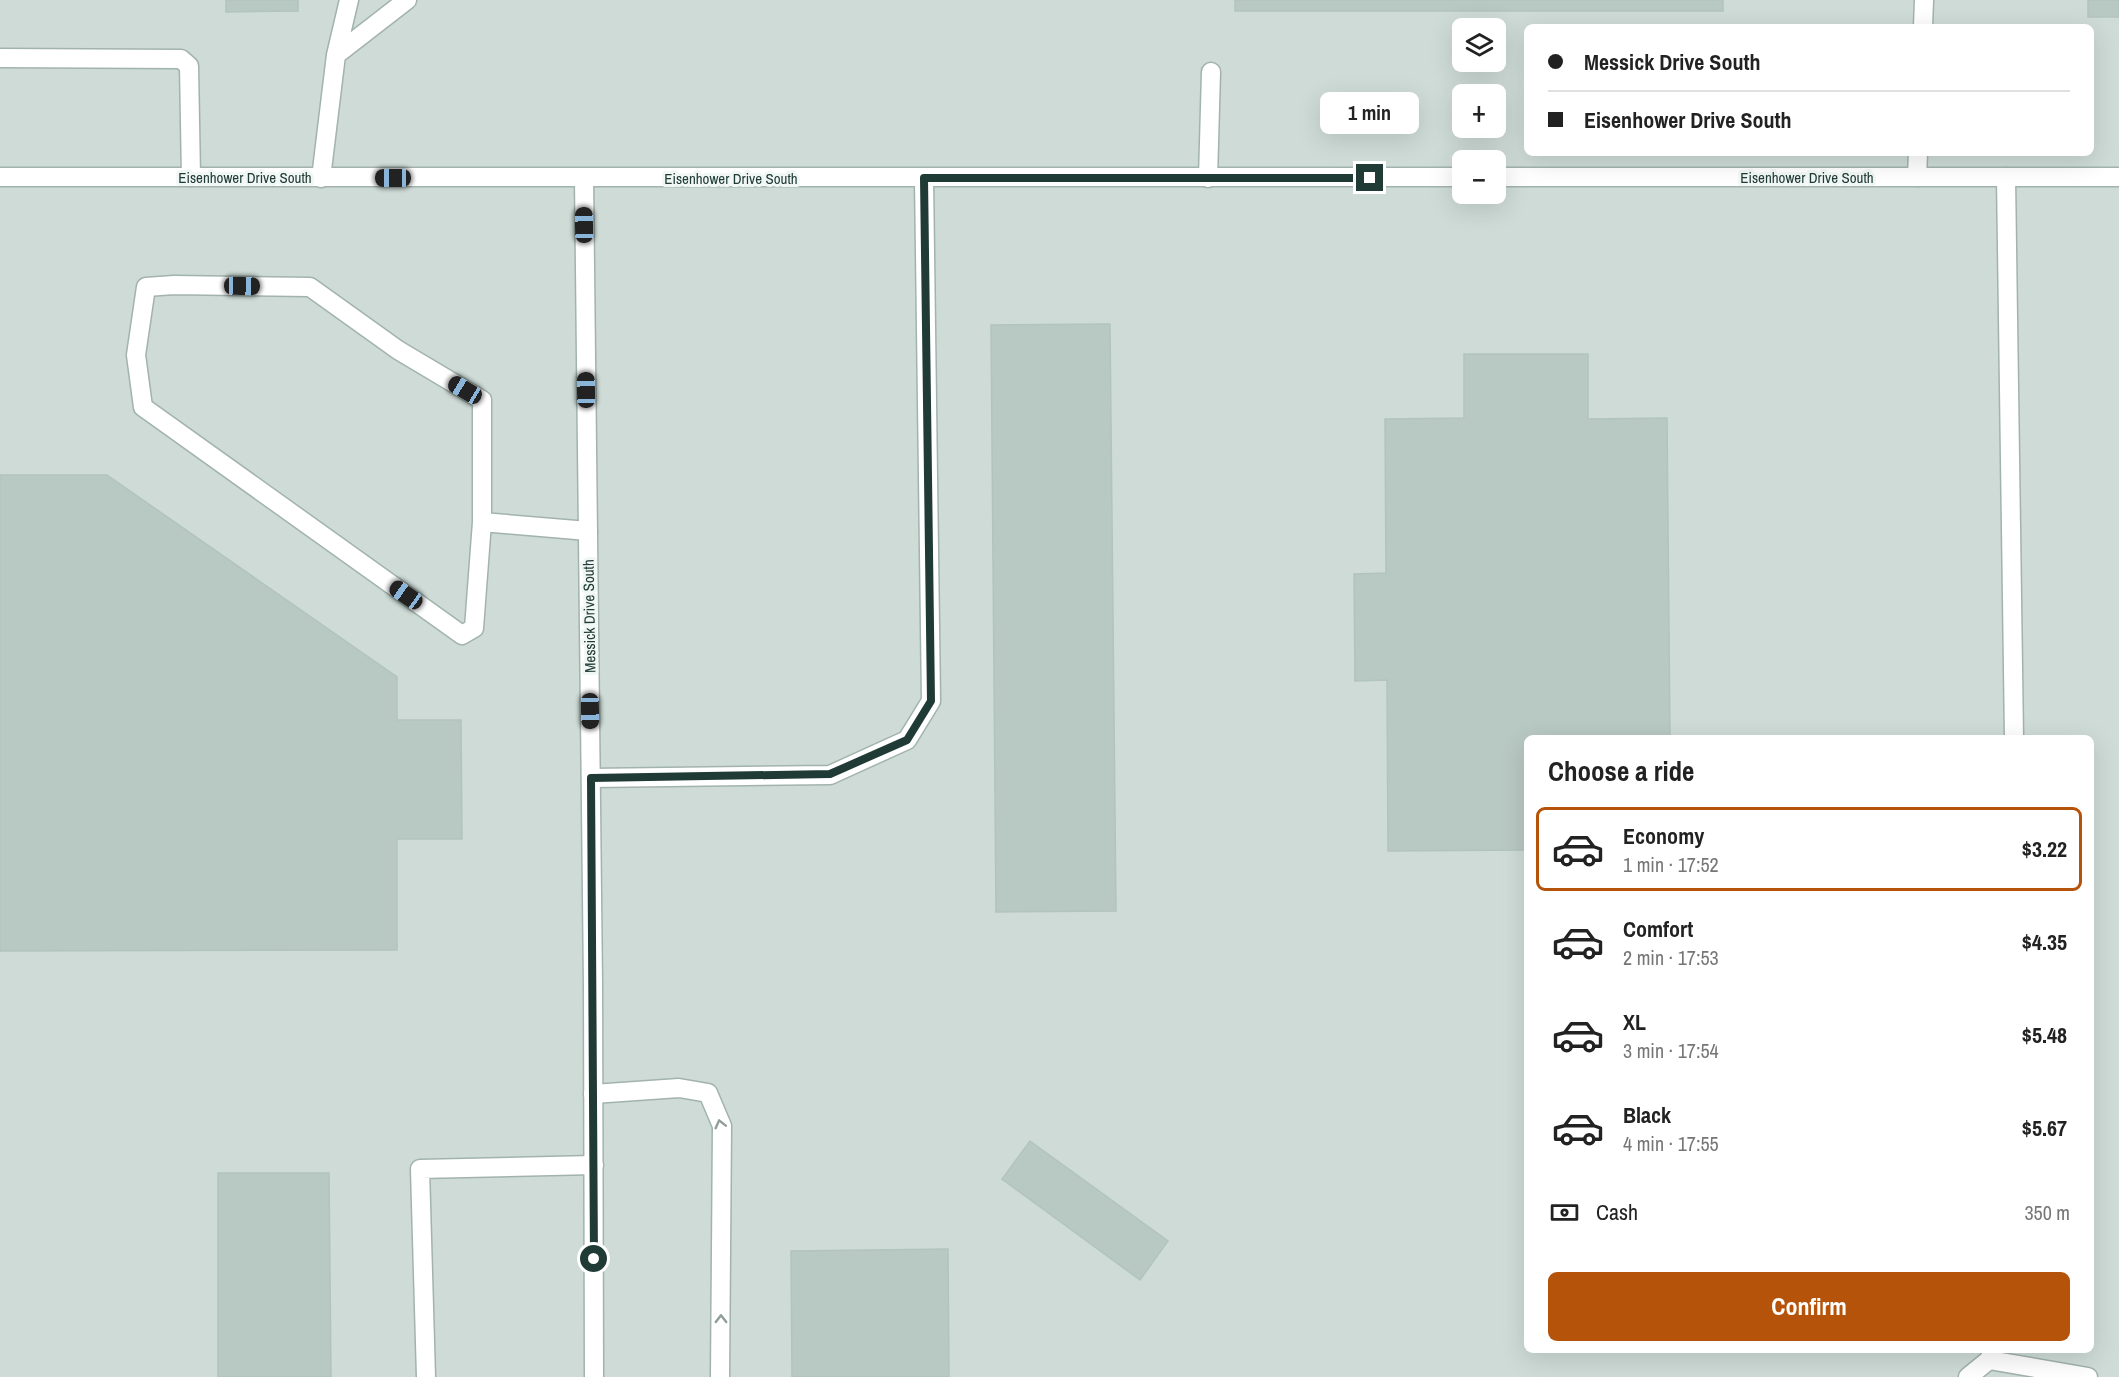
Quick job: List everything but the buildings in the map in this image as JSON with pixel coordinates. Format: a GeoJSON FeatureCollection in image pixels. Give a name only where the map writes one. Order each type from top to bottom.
{"type":"FeatureCollection","features":[{"type":"Feature","properties":{"kind":"street"},"geometry":{"type":"LineString","coordinates":[[321,178],[336,54],[349,0]]}},
{"type":"Feature","properties":{"kind":"street"},"geometry":{"type":"LineString","coordinates":[[336,54],[408,0]]}},
{"type":"Feature","properties":{"kind":"street"},"geometry":{"type":"LineString","coordinates":[[1923,24],[1924,0]]}},
{"type":"Feature","properties":{"kind":"street"},"geometry":{"type":"LineString","coordinates":[[0,58],[181,59],[189,66],[191,177]]}},
{"type":"Feature","properties":{"kind":"street"},"geometry":{"type":"LineString","coordinates":[[1208,178],[1211,72]]}},
{"type":"Feature","properties":{"kind":"street"},"geometry":{"type":"LineString","coordinates":[[1917,177],[1918,156]]}},
{"type":"Feature","properties":{"kind":"street","name":"Eisenhower Drive South"},"geometry":{"type":"LineString","coordinates":[[0,177],[1452,177]]}},
{"type":"Feature","properties":{"kind":"street","name":"Eisenhower Drive South"},"geometry":{"type":"LineString","coordinates":[[1506,177],[2119,177]]}},
{"type":"Feature","properties":{"kind":"street"},"geometry":{"type":"LineString","coordinates":[[2006,177],[2014,735]]}},
{"type":"Feature","properties":{"kind":"street","name":"Messick Drive South"},"geometry":{"type":"LineString","coordinates":[[584,178],[591,778],[594,1377]]}},
{"type":"Feature","properties":{"kind":"street"},"geometry":{"type":"LineString","coordinates":[[591,778],[830,774],[907,740],[931,701],[924,178]]}},
{"type":"Feature","properties":{"kind":"street"},"geometry":{"type":"LineString","coordinates":[[174,285],[310,287],[398,350],[482,400],[482,522],[474,628],[462,635],[143,407],[136,355],[146,287],[174,285]]}},
{"type":"Feature","properties":{"kind":"street"},"geometry":{"type":"LineString","coordinates":[[482,522],[588,531]]}},
{"type":"Feature","properties":{"kind":"street"},"geometry":{"type":"LineString","coordinates":[[593,1094],[679,1088],[708,1093],[722,1126],[720,1377]]}},
{"type":"Feature","properties":{"kind":"street"},"geometry":{"type":"LineString","coordinates":[[426,1377],[420,1169],[594,1165]]}},
{"type":"Feature","properties":{"kind":"street"},"geometry":{"type":"LineString","coordinates":[[1968,1377],[1991,1355],[2088,1377]]}},
{"type":"Feature","properties":{"kind":"shaded area"},"geometry":{"type":"Polygon","coordinates":[[[0,0],[2119,0],[2119,1377],[0,1377],[0,0]]]}},
{"type":"Feature","properties":{"kind":"route"},"geometry":{"type":"LineString","coordinates":[[594,1259],[591,778],[830,774],[907,740],[931,701],[924,178],[1370,178]]}}]}
